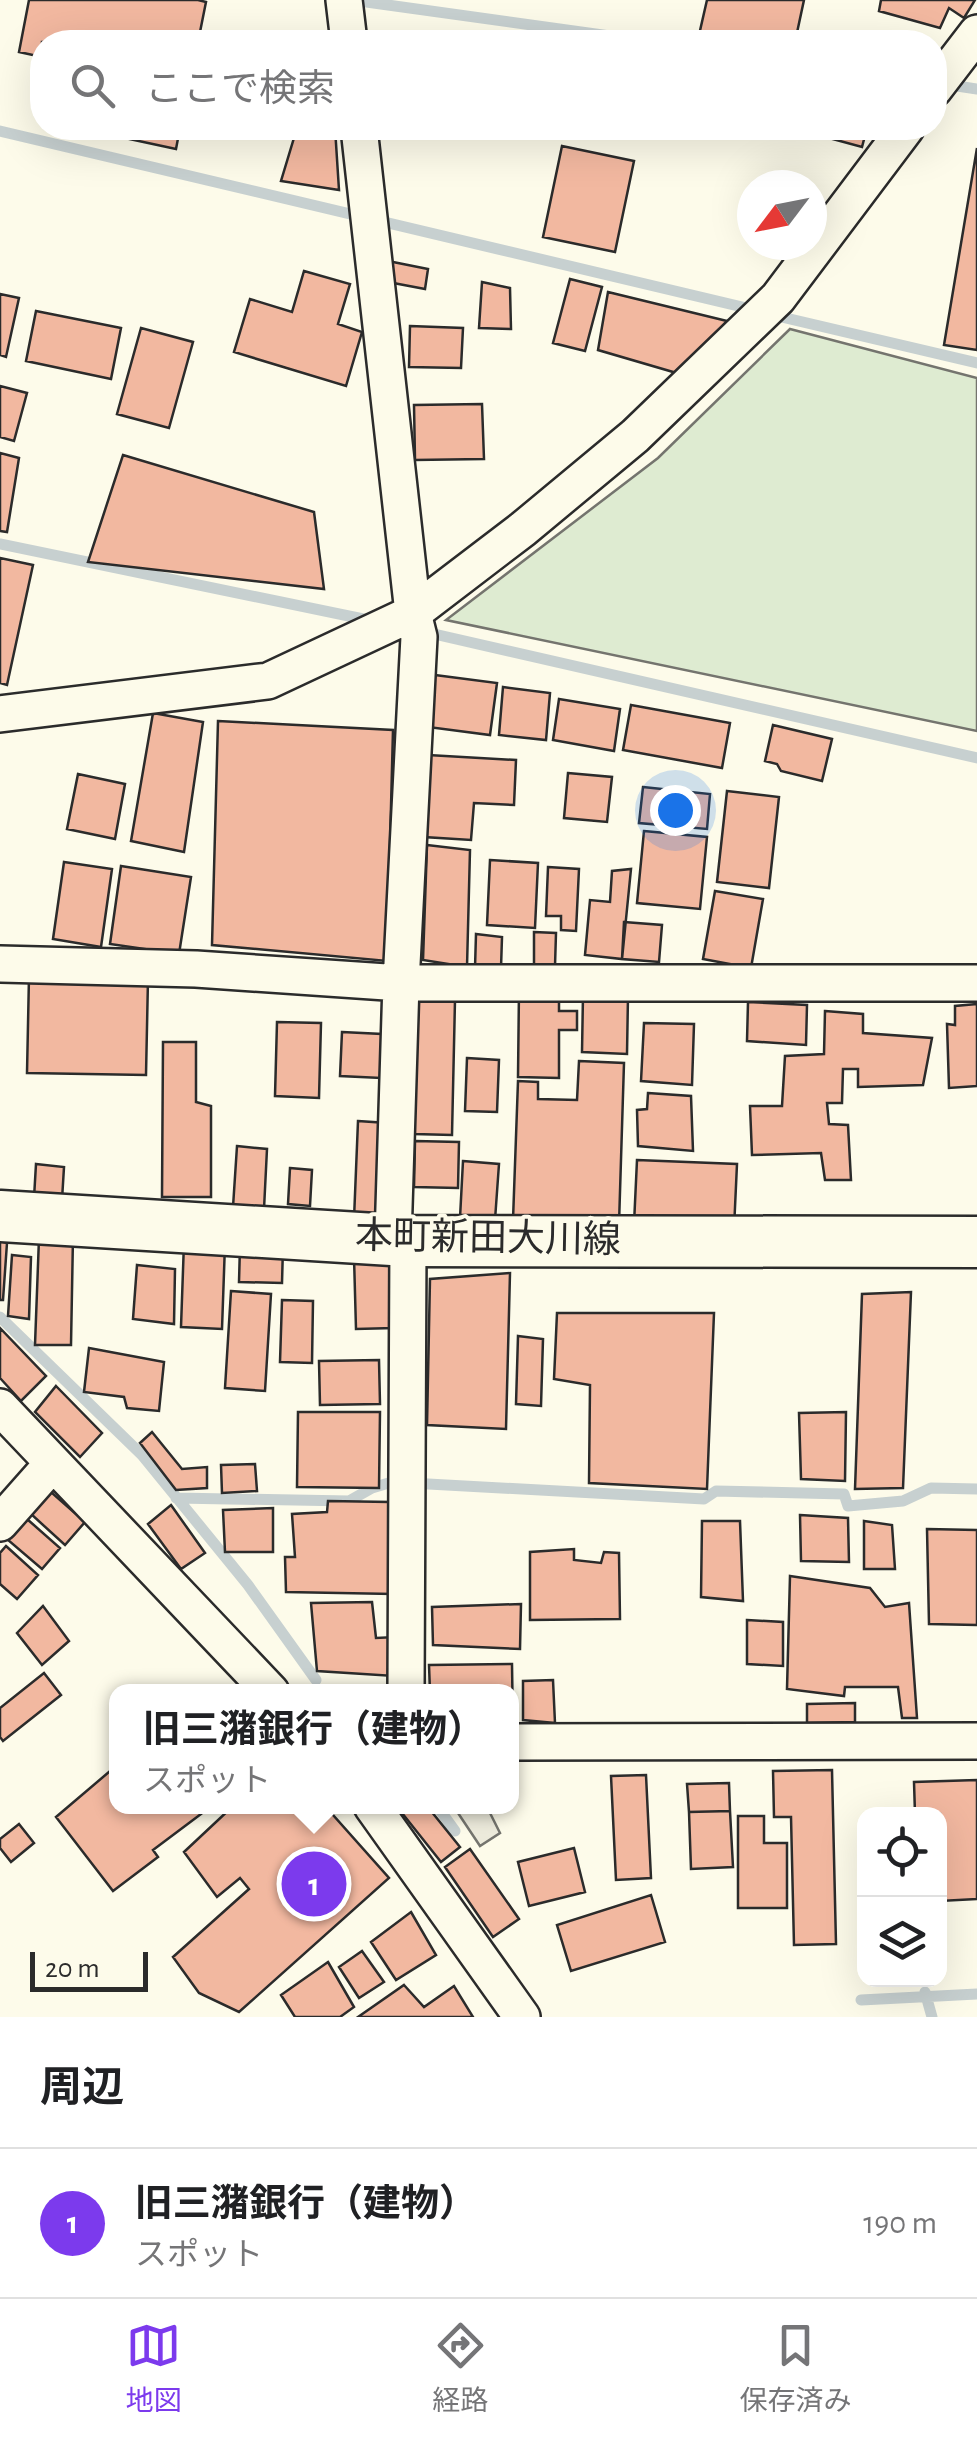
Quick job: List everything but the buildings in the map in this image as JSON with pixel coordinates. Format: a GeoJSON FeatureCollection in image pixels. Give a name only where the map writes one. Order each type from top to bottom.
{"type":"FeatureCollection","features":[{"type":"Feature","properties":{"kind":"main road","name":"本町新田大川線"},"geometry":{"type":"LineString","coordinates":[[0,1216],[401,1240],[977,1242]]}},
{"type":"Feature","properties":{"kind":"street"},"geometry":{"type":"LineString","coordinates":[[344,0],[348,30]]}},
{"type":"Feature","properties":{"kind":"street"},"geometry":{"type":"LineString","coordinates":[[947,72],[977,32]]}},
{"type":"Feature","properties":{"kind":"street"},"geometry":{"type":"LineString","coordinates":[[360,140],[412,613],[420,636],[401,983],[406,1684]]}},
{"type":"Feature","properties":{"kind":"street"},"geometry":{"type":"LineString","coordinates":[[0,714],[268,681],[412,613],[523,530],[634,436],[778,298],[897,140]]}},
{"type":"Feature","properties":{"kind":"street"},"geometry":{"type":"LineString","coordinates":[[0,964],[196,969],[401,983],[977,984]]}},
{"type":"Feature","properties":{"kind":"street"},"geometry":{"type":"LineString","coordinates":[[0,1407],[262,1684]]}},
{"type":"Feature","properties":{"kind":"street"},"geometry":{"type":"LineString","coordinates":[[0,1523],[53,1462]]}},
{"type":"Feature","properties":{"kind":"street"},"geometry":{"type":"LineString","coordinates":[[519,1742],[977,1741]]}},
{"type":"Feature","properties":{"kind":"street"},"geometry":{"type":"LineString","coordinates":[[378,1814],[522,2017]]}},
{"type":"Feature","properties":{"kind":"green space"},"geometry":{"type":"Polygon","coordinates":[[[790,329],[977,378],[977,731],[446,620],[658,458],[790,329]]]}},
{"type":"Feature","properties":{"kind":"shaded area"},"geometry":{"type":"Polygon","coordinates":[[[459,1814],[490,1814],[500,1833],[480,1846],[459,1814]]]}},
{"type":"Feature","properties":{"kind":"waterway"},"geometry":{"type":"LineString","coordinates":[[352,0],[567,30]]}},
{"type":"Feature","properties":{"kind":"waterway"},"geometry":{"type":"LineString","coordinates":[[947,84],[977,89]]}},
{"type":"Feature","properties":{"kind":"waterway"},"geometry":{"type":"LineString","coordinates":[[0,131],[30,138]]}},
{"type":"Feature","properties":{"kind":"waterway"},"geometry":{"type":"LineString","coordinates":[[38,140],[755,310]]}},
{"type":"Feature","properties":{"kind":"waterway"},"geometry":{"type":"LineString","coordinates":[[773,315],[977,363]]}},
{"type":"Feature","properties":{"kind":"waterway"},"geometry":{"type":"LineString","coordinates":[[0,544],[373,621]]}},
{"type":"Feature","properties":{"kind":"waterway"},"geometry":{"type":"LineString","coordinates":[[421,631],[977,758]]}},
{"type":"Feature","properties":{"kind":"waterway"},"geometry":{"type":"LineString","coordinates":[[0,1317],[142,1455],[248,1585],[316,1680]]}},
{"type":"Feature","properties":{"kind":"waterway"},"geometry":{"type":"LineString","coordinates":[[176,1498],[349,1501],[392,1482],[704,1499],[716,1491],[844,1494],[848,1506],[903,1501],[931,1488],[977,1489]]}},
{"type":"Feature","properties":{"kind":"waterway"},"geometry":{"type":"LineString","coordinates":[[443,1814],[455,1831]]}},
{"type":"Feature","properties":{"kind":"waterway"},"geometry":{"type":"LineString","coordinates":[[925,1992],[932,2017]]}},
{"type":"Feature","properties":{"kind":"waterway"},"geometry":{"type":"LineString","coordinates":[[861,2000],[977,1994]]}},
{"type":"Feature","properties":{"kind":"place","name":"旧三潴銀行（建物）"},"geometry":{"type":"Point","coordinates":[314,1884]}}]}
